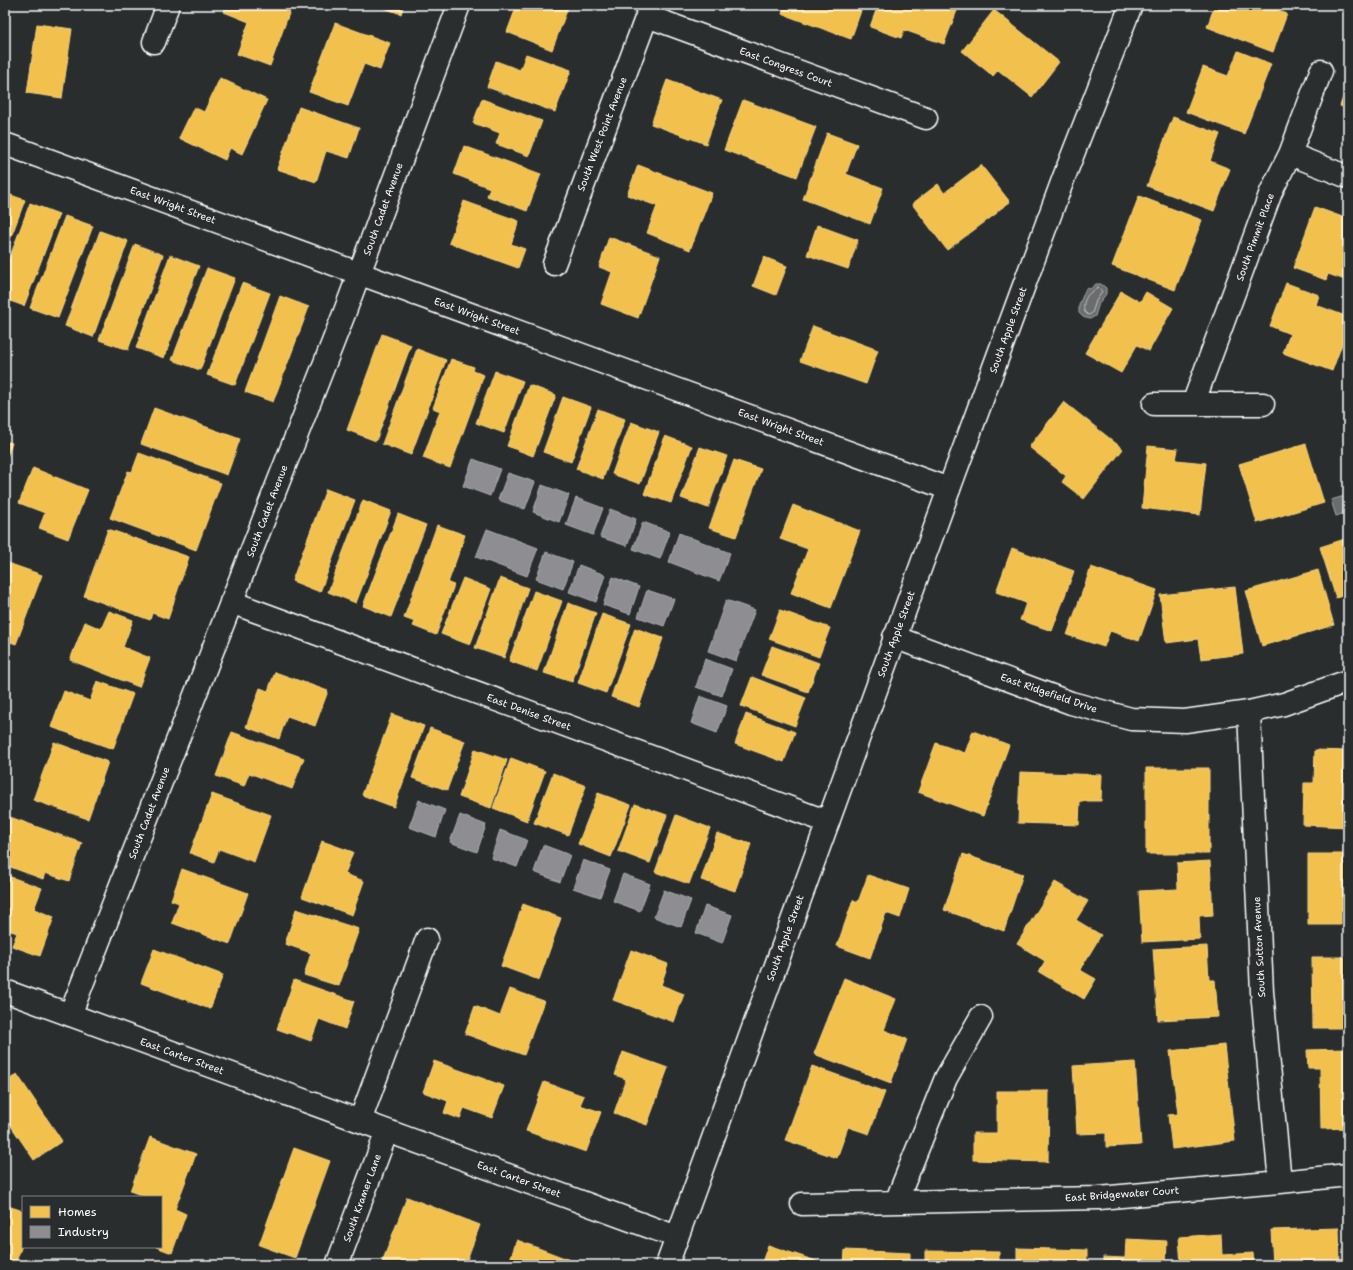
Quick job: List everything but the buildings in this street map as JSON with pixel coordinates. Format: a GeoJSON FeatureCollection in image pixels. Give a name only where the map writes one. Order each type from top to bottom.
{"type":"FeatureCollection","features":[{"type":"Feature","properties":{"kind":"street"},"geometry":{"type":"LineString","coordinates":[[154,42],[168,5]]}},
{"type":"Feature","properties":{"kind":"street","name":"South Cadet Avenue"},"geometry":{"type":"LineString","coordinates":[[70,1015],[359,273],[459,5]]}},
{"type":"Feature","properties":{"kind":"street","name":"South Apple Street"},"geometry":{"type":"LineString","coordinates":[[667,1265],[894,637],[1064,177],[1131,5]]}},
{"type":"Feature","properties":{"kind":"street","name":"East Congress Court"},"geometry":{"type":"LineString","coordinates":[[649,10],[926,118]]}},
{"type":"Feature","properties":{"kind":"street","name":"South West Point Avenue"},"geometry":{"type":"LineString","coordinates":[[554,264],[649,10]]}},
{"type":"Feature","properties":{"kind":"street","name":"South Pimmit Place"},"geometry":{"type":"LineString","coordinates":[[1193,404],[1271,192],[1290,154],[1321,71]]}},
{"type":"Feature","properties":{"kind":"street","name":"East Wright Street"},"geometry":{"type":"LineString","coordinates":[[5,144],[949,488]]}},
{"type":"Feature","properties":{"kind":"street"},"geometry":{"type":"LineString","coordinates":[[1290,154],[1348,177]]}},
{"type":"Feature","properties":{"kind":"street"},"geometry":{"type":"LineString","coordinates":[[1154,404],[1263,404]]}},
{"type":"Feature","properties":{"kind":"street","name":"East Denise Street"},"geometry":{"type":"LineString","coordinates":[[231,602],[828,822]]}},
{"type":"Feature","properties":{"kind":"street","name":"East Ridgefield Drive"},"geometry":{"type":"LineString","coordinates":[[894,637],[1072,703],[1132,719],[1185,721],[1249,712],[1284,704],[1348,681]]}},
{"type":"Feature","properties":{"kind":"street","name":"South Sutton Avenue"},"geometry":{"type":"LineString","coordinates":[[1249,712],[1262,992],[1280,1182]]}},
{"type":"Feature","properties":{"kind":"street"},"geometry":{"type":"LineString","coordinates":[[360,1121],[427,939]]}},
{"type":"Feature","properties":{"kind":"street","name":"East Carter Street"},"geometry":{"type":"LineString","coordinates":[[5,991],[677,1237]]}},
{"type":"Feature","properties":{"kind":"street"},"geometry":{"type":"LineString","coordinates":[[896,1202],[946,1078],[981,1017]]}},
{"type":"Feature","properties":{"kind":"street","name":"South Kramer Lane"},"geometry":{"type":"LineString","coordinates":[[338,1265],[387,1131]]}},
{"type":"Feature","properties":{"kind":"street","name":"East Bridgewater Court"},"geometry":{"type":"LineString","coordinates":[[802,1204],[1099,1198],[1348,1175]]}},
{"type":"Feature","properties":{"kind":"water"},"geometry":{"type":"Polygon","coordinates":[[[1096,284],[1101,284],[1106,288],[1106,294],[1099,303],[1095,316],[1090,319],[1083,317],[1079,313],[1079,305],[1086,288],[1090,289],[1096,284]]]}},
{"type":"Feature","properties":{"kind":"water"},"geometry":{"type":"Polygon","coordinates":[[[1348,495],[1348,512],[1336,516],[1331,500],[1348,495]]]}}]}
